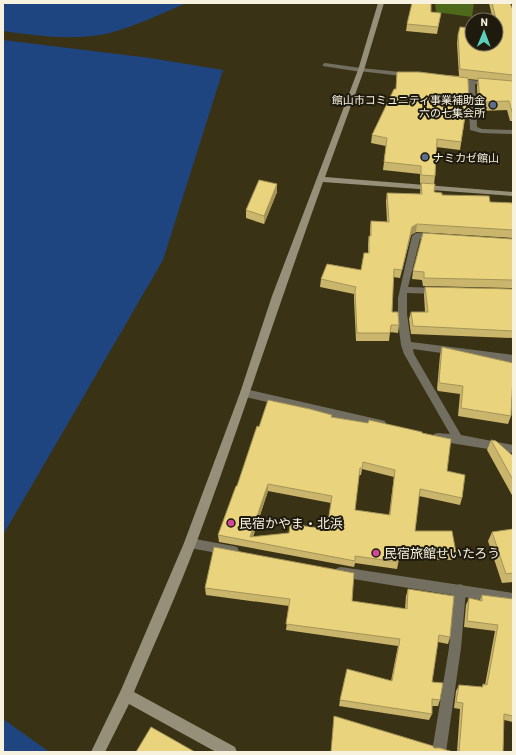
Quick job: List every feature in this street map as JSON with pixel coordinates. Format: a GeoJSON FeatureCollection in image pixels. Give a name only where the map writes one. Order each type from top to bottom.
{"type":"FeatureCollection","features":[{"type":"Feature","properties":{"kind":"street"},"geometry":{"type":"LineString","coordinates":[[98,752],[126,695],[190,543],[245,393],[277,296],[361,70],[381,3]]}},
{"type":"Feature","properties":{"kind":"street"},"geometry":{"type":"LineString","coordinates":[[325,65],[418,76]]}},
{"type":"Feature","properties":{"kind":"street"},"geometry":{"type":"LineString","coordinates":[[447,79],[470,83],[513,87]]}},
{"type":"Feature","properties":{"kind":"street"},"geometry":{"type":"LineString","coordinates":[[470,83],[473,128],[481,131],[513,132]]}},
{"type":"Feature","properties":{"kind":"street"},"geometry":{"type":"LineString","coordinates":[[320,179],[513,194]]}},
{"type":"Feature","properties":{"kind":"street"},"geometry":{"type":"LineString","coordinates":[[446,238],[416,236],[402,300],[406,345],[409,354],[458,439]]}},
{"type":"Feature","properties":{"kind":"street"},"geometry":{"type":"LineString","coordinates":[[403,290],[450,291]]}},
{"type":"Feature","properties":{"kind":"street"},"geometry":{"type":"LineString","coordinates":[[406,345],[513,359]]}},
{"type":"Feature","properties":{"kind":"street"},"geometry":{"type":"LineString","coordinates":[[245,393],[393,427]]}},
{"type":"Feature","properties":{"kind":"street"},"geometry":{"type":"LineString","coordinates":[[424,434],[439,438],[458,439],[513,449]]}},
{"type":"Feature","properties":{"kind":"street"},"geometry":{"type":"LineString","coordinates":[[190,543],[243,553]]}},
{"type":"Feature","properties":{"kind":"street"},"geometry":{"type":"LineString","coordinates":[[333,570],[513,599]]}},
{"type":"Feature","properties":{"kind":"street"},"geometry":{"type":"LineString","coordinates":[[439,752],[456,648],[460,590]]}},
{"type":"Feature","properties":{"kind":"street"},"geometry":{"type":"LineString","coordinates":[[126,695],[230,752]]}},
{"type":"Feature","properties":{"kind":"green space"},"geometry":{"type":"Polygon","coordinates":[[[435,3],[474,3],[473,12],[464,12],[464,16],[436,12],[435,3]]]}},
{"type":"Feature","properties":{"kind":"water"},"geometry":{"type":"Polygon","coordinates":[[[6,3],[187,3],[139,23],[110,33],[83,37],[56,37],[3,31],[3,7],[6,3]]]}},
{"type":"Feature","properties":{"kind":"water"},"geometry":{"type":"Polygon","coordinates":[[[3,40],[150,58],[223,70],[163,260],[3,535],[3,40]]]}},
{"type":"Feature","properties":{"kind":"water"},"geometry":{"type":"Polygon","coordinates":[[[3,719],[48,751],[49,752],[3,752],[3,719]]]}},
{"type":"Feature","properties":{"kind":"building"},"geometry":{"type":"Polygon","coordinates":[[[412,3],[431,3],[431,12],[441,13],[438,27],[407,24],[412,3]]]}},
{"type":"Feature","properties":{"kind":"building"},"geometry":{"type":"Polygon","coordinates":[[[492,3],[510,3],[513,8],[513,75],[460,69],[458,35],[460,27],[464,27],[464,52],[504,52],[504,12],[494,12],[492,3]]]}},
{"type":"Feature","properties":{"kind":"building"},"geometry":{"type":"Polygon","coordinates":[[[397,72],[419,72],[468,78],[469,103],[467,103],[461,142],[437,139],[435,176],[421,175],[421,166],[384,162],[387,138],[372,135],[394,89],[396,89],[397,72]]]}},
{"type":"Feature","properties":{"kind":"building"},"geometry":{"type":"Polygon","coordinates":[[[478,78],[513,81],[513,112],[509,101],[480,102],[478,78]]]}},
{"type":"Feature","properties":{"kind":"building"},"geometry":{"type":"Polygon","coordinates":[[[259,180],[277,184],[264,216],[246,210],[259,180]]]}},
{"type":"Feature","properties":{"kind":"building"},"geometry":{"type":"Polygon","coordinates":[[[421,183],[435,184],[434,192],[442,193],[442,195],[489,196],[490,202],[513,203],[513,230],[417,224],[412,227],[402,270],[394,269],[392,312],[398,312],[399,325],[391,325],[390,333],[357,333],[356,287],[321,279],[327,264],[361,270],[364,253],[369,253],[371,221],[389,222],[387,193],[422,194],[421,183]]]}},
{"type":"Feature","properties":{"kind":"building"},"geometry":{"type":"Polygon","coordinates":[[[423,233],[513,239],[513,280],[424,278],[424,272],[413,271],[423,233]]]}},
{"type":"Feature","properties":{"kind":"building"},"geometry":{"type":"Polygon","coordinates":[[[425,287],[513,289],[513,331],[413,326],[411,312],[428,312],[425,287]]]}},
{"type":"Feature","properties":{"kind":"building"},"geometry":{"type":"Polygon","coordinates":[[[442,347],[513,363],[511,416],[461,408],[463,386],[440,383],[439,381],[442,347]]]}},
{"type":"Feature","properties":{"kind":"building"},"geometry":{"type":"Polygon","coordinates":[[[268,400],[310,409],[332,415],[331,417],[368,423],[369,420],[451,439],[447,471],[465,475],[462,498],[420,489],[415,531],[452,531],[456,553],[399,552],[398,562],[355,556],[355,561],[218,535],[237,486],[257,426],[259,427],[268,400]],[[363,462],[362,468],[360,468],[355,510],[390,515],[395,470],[363,462]],[[268,484],[250,537],[289,533],[290,524],[327,529],[332,496],[268,484]]]}},
{"type":"Feature","properties":{"kind":"building"},"geometry":{"type":"Polygon","coordinates":[[[491,440],[496,441],[513,456],[513,480],[491,440]]]}},
{"type":"Feature","properties":{"kind":"building"},"geometry":{"type":"Polygon","coordinates":[[[513,529],[513,573],[506,574],[492,532],[513,529]]]}},
{"type":"Feature","properties":{"kind":"building"},"geometry":{"type":"Polygon","coordinates":[[[214,547],[354,573],[352,601],[407,609],[408,589],[454,596],[450,637],[439,635],[432,682],[443,683],[440,700],[432,699],[432,714],[340,700],[347,669],[392,681],[400,639],[286,624],[290,599],[205,588],[214,547]]]}},
{"type":"Feature","properties":{"kind":"building"},"geometry":{"type":"Polygon","coordinates":[[[482,595],[513,599],[513,716],[504,714],[503,752],[459,752],[463,703],[456,702],[459,685],[483,687],[483,684],[487,685],[498,625],[467,621],[469,598],[482,601],[482,595]]]}},
{"type":"Feature","properties":{"kind":"building"},"geometry":{"type":"Polygon","coordinates":[[[334,716],[433,746],[434,748],[440,748],[453,752],[331,752],[334,716]]]}},
{"type":"Feature","properties":{"kind":"building"},"geometry":{"type":"Polygon","coordinates":[[[151,727],[195,752],[136,752],[151,727]]]}},
{"type":"Feature","properties":{"kind":"place","name":"館山市コミュニティ事業補助金 六の七集会所"},"geometry":{"type":"Point","coordinates":[493,105]}},
{"type":"Feature","properties":{"kind":"place","name":"ナミカゼ館山"},"geometry":{"type":"Point","coordinates":[425,157]}},
{"type":"Feature","properties":{"kind":"place","name":"民宿かやま・北浜"},"geometry":{"type":"Point","coordinates":[231,523]}},
{"type":"Feature","properties":{"kind":"place","name":"民宿旅館せいたろう"},"geometry":{"type":"Point","coordinates":[376,553]}}]}
